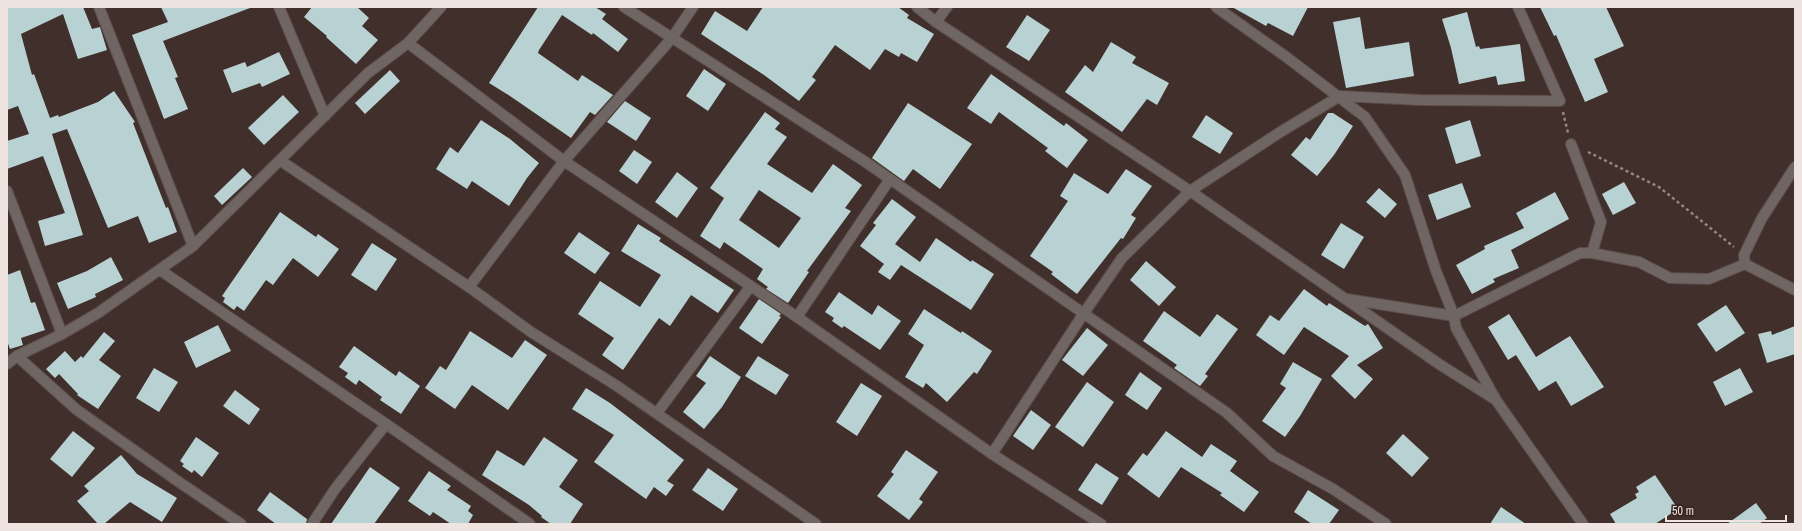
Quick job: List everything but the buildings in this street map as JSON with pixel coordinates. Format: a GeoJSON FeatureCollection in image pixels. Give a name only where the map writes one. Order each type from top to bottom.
{"type":"FeatureCollection","features":[{"type":"Feature","properties":{"kind":"street"},"geometry":{"type":"LineString","coordinates":[[99,7],[193,246]]}},
{"type":"Feature","properties":{"kind":"street"},"geometry":{"type":"LineString","coordinates":[[279,7],[325,116]]}},
{"type":"Feature","properties":{"kind":"street"},"geometry":{"type":"LineString","coordinates":[[7,364],[17,356],[62,334],[98,313],[193,246],[281,161],[368,73],[408,42],[441,7]]}},
{"type":"Feature","properties":{"kind":"street"},"geometry":{"type":"LineString","coordinates":[[624,7],[890,179],[1084,313],[1227,413],[1273,456],[1333,488],[1386,524]]}},
{"type":"Feature","properties":{"kind":"street"},"geometry":{"type":"LineString","coordinates":[[469,287],[564,161],[672,38],[693,7]]}},
{"type":"Feature","properties":{"kind":"street"},"geometry":{"type":"LineString","coordinates":[[917,7],[936,22],[1190,191],[1438,364],[1496,400]]}},
{"type":"Feature","properties":{"kind":"street"},"geometry":{"type":"LineString","coordinates":[[936,22],[947,7]]}},
{"type":"Feature","properties":{"kind":"street"},"geometry":{"type":"LineString","coordinates":[[1216,7],[1340,96],[1365,117],[1405,175],[1436,270],[1454,316],[1456,328],[1496,400],[1583,524]]}},
{"type":"Feature","properties":{"kind":"street"},"geometry":{"type":"LineString","coordinates":[[992,454],[1084,313],[1122,258],[1190,191],[1282,131],[1340,96],[1420,100],[1560,101],[1518,7]]}},
{"type":"Feature","properties":{"kind":"street"},"geometry":{"type":"LineString","coordinates":[[408,42],[564,161],[656,221],[750,287],[797,317],[992,454],[1101,524]]}},
{"type":"Feature","properties":{"kind":"street"},"geometry":{"type":"LineString","coordinates":[[1570,144],[1601,222],[1592,253]]}},
{"type":"Feature","properties":{"kind":"street"},"geometry":{"type":"LineString","coordinates":[[281,161],[469,287],[531,332],[657,413],[816,524]]}},
{"type":"Feature","properties":{"kind":"street"},"geometry":{"type":"LineString","coordinates":[[1345,299],[1454,316],[1580,253],[1592,253],[1639,262],[1670,278],[1709,279],[1744,259],[1762,218],[1795,167]]}},
{"type":"Feature","properties":{"kind":"street"},"geometry":{"type":"LineString","coordinates":[[797,317],[890,179]]}},
{"type":"Feature","properties":{"kind":"street"},"geometry":{"type":"LineString","coordinates":[[7,191],[62,334]]}},
{"type":"Feature","properties":{"kind":"street"},"geometry":{"type":"LineString","coordinates":[[1744,259],[1795,290]]}},
{"type":"Feature","properties":{"kind":"street"},"geometry":{"type":"LineString","coordinates":[[160,270],[530,524]]}},
{"type":"Feature","properties":{"kind":"street"},"geometry":{"type":"LineString","coordinates":[[657,413],[750,287]]}},
{"type":"Feature","properties":{"kind":"street"},"geometry":{"type":"LineString","coordinates":[[17,356],[77,410],[178,482],[241,524]]}},
{"type":"Feature","properties":{"kind":"street"},"geometry":{"type":"LineString","coordinates":[[312,524],[335,489],[386,424]]}},
{"type":"Feature","properties":{"kind":"path"},"geometry":{"type":"LineString","coordinates":[[1560,101],[1570,144],[1659,187],[1744,259]]}}]}
